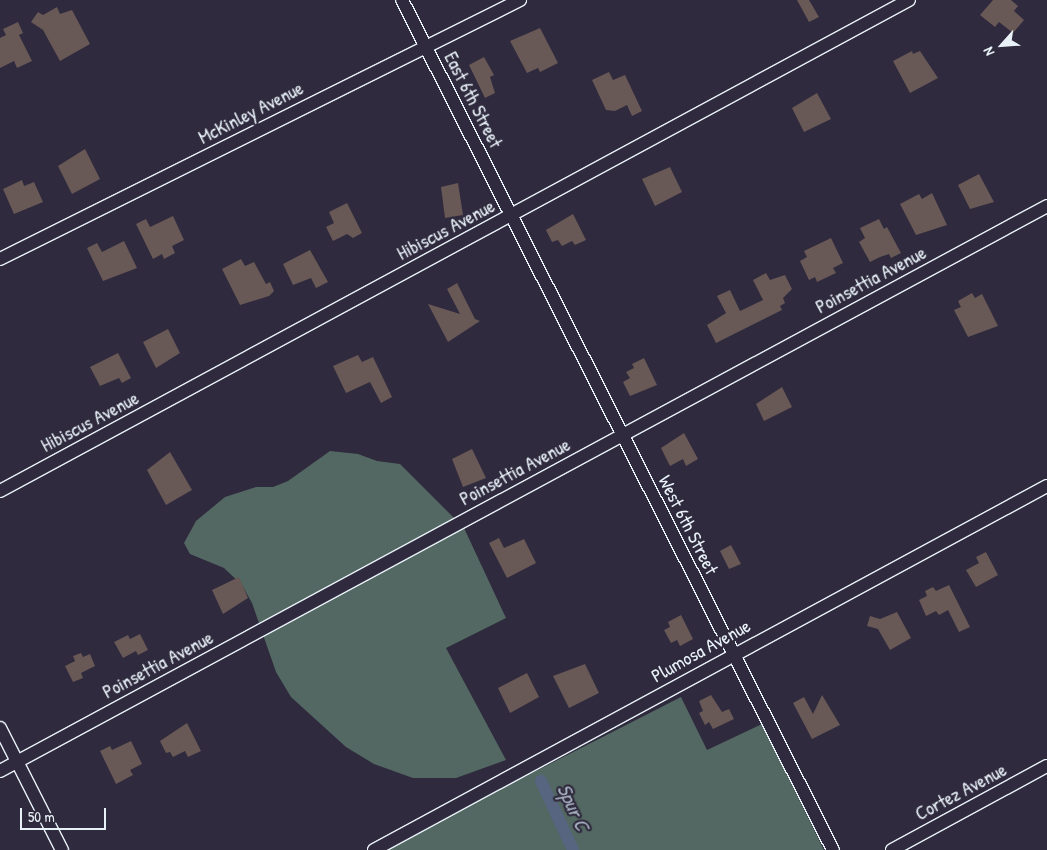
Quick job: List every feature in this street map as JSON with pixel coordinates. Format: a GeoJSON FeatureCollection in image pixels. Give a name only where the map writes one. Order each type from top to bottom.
{"type":"FeatureCollection","features":[{"type":"Feature","properties":{"kind":"street","name":"East 6th Street"},"geometry":{"type":"LineString","coordinates":[[402,0],[510,217]]}},
{"type":"Feature","properties":{"kind":"street","name":"McKinley Avenue"},"geometry":{"type":"LineString","coordinates":[[0,259],[520,0]]}},
{"type":"Feature","properties":{"kind":"street","name":"Hibiscus Avenue"},"geometry":{"type":"LineString","coordinates":[[0,492],[909,0]]}},
{"type":"Feature","properties":{"kind":"street","name":"Poinsettia Avenue"},"geometry":{"type":"LineString","coordinates":[[0,772],[1047,206]]}},
{"type":"Feature","properties":{"kind":"street","name":"West 6th Street"},"geometry":{"type":"LineString","coordinates":[[510,217],[833,850]]}},
{"type":"Feature","properties":{"kind":"street","name":"Plumosa Avenue"},"geometry":{"type":"LineString","coordinates":[[374,850],[1047,486]]}},
{"type":"Feature","properties":{"kind":"street"},"geometry":{"type":"LineString","coordinates":[[0,728],[62,850]]}},
{"type":"Feature","properties":{"kind":"street","name":"Cortez Avenue"},"geometry":{"type":"LineString","coordinates":[[892,850],[1047,766]]}},
{"type":"Feature","properties":{"kind":"green space"},"geometry":{"type":"Polygon","coordinates":[[[330,451],[358,454],[377,461],[400,464],[464,528],[506,618],[446,648],[506,760],[456,778],[413,778],[374,764],[346,747],[291,697],[276,672],[252,603],[242,585],[224,568],[190,554],[184,543],[196,521],[225,497],[256,487],[273,487],[288,481],[330,451]]]}},
{"type":"Feature","properties":{"kind":"green space"},"geometry":{"type":"Polygon","coordinates":[[[681,697],[707,750],[762,724],[824,850],[381,850],[681,697]]]}},
{"type":"Feature","properties":{"kind":"building"},"geometry":{"type":"Polygon","coordinates":[[[797,0],[809,0],[819,17],[809,22],[797,0]]]}},
{"type":"Feature","properties":{"kind":"building"},"geometry":{"type":"Polygon","coordinates":[[[993,0],[1011,0],[1018,6],[1014,11],[1024,20],[1013,33],[999,22],[995,27],[980,15],[993,0]]]}},
{"type":"Feature","properties":{"kind":"building"},"geometry":{"type":"Polygon","coordinates":[[[57,7],[60,14],[72,10],[90,44],[60,61],[43,30],[31,22],[38,12],[43,15],[57,7]]]}},
{"type":"Feature","properties":{"kind":"building"},"geometry":{"type":"Polygon","coordinates":[[[18,22],[23,33],[19,35],[32,61],[17,68],[14,61],[0,68],[0,38],[6,35],[3,29],[18,22]]]}},
{"type":"Feature","properties":{"kind":"building"},"geometry":{"type":"Polygon","coordinates":[[[540,28],[558,63],[540,72],[538,68],[527,73],[510,41],[540,28]]]}},
{"type":"Feature","properties":{"kind":"building"},"geometry":{"type":"Polygon","coordinates":[[[912,51],[913,54],[920,51],[938,78],[910,93],[893,61],[912,51]]]}},
{"type":"Feature","properties":{"kind":"building"},"geometry":{"type":"Polygon","coordinates":[[[484,57],[494,75],[490,77],[495,93],[485,98],[469,65],[484,57]]]}},
{"type":"Feature","properties":{"kind":"building"},"geometry":{"type":"Polygon","coordinates":[[[609,72],[613,80],[625,75],[642,111],[632,116],[627,105],[615,111],[606,110],[592,80],[609,72]]]}},
{"type":"Feature","properties":{"kind":"building"},"geometry":{"type":"Polygon","coordinates":[[[817,93],[831,119],[804,132],[792,108],[817,93]]]}},
{"type":"Feature","properties":{"kind":"building"},"geometry":{"type":"Polygon","coordinates":[[[85,149],[100,179],[72,194],[58,166],[85,149]]]}},
{"type":"Feature","properties":{"kind":"building"},"geometry":{"type":"Polygon","coordinates":[[[670,167],[682,192],[655,206],[642,179],[670,167]]]}},
{"type":"Feature","properties":{"kind":"building"},"geometry":{"type":"Polygon","coordinates":[[[979,174],[994,202],[970,209],[958,185],[979,174]]]}},
{"type":"Feature","properties":{"kind":"building"},"geometry":{"type":"Polygon","coordinates":[[[22,180],[24,186],[34,182],[43,202],[14,214],[3,189],[22,180]]]}},
{"type":"Feature","properties":{"kind":"building"},"geometry":{"type":"Polygon","coordinates":[[[458,183],[463,215],[445,218],[441,187],[458,183]]]}},
{"type":"Feature","properties":{"kind":"building"},"geometry":{"type":"Polygon","coordinates":[[[932,193],[947,225],[916,235],[900,204],[919,194],[922,199],[932,193]]]}},
{"type":"Feature","properties":{"kind":"building"},"geometry":{"type":"Polygon","coordinates":[[[347,203],[362,233],[353,238],[347,234],[333,241],[326,227],[334,223],[329,212],[347,203]]]}},
{"type":"Feature","properties":{"kind":"building"},"geometry":{"type":"Polygon","coordinates":[[[573,214],[586,240],[575,245],[572,241],[562,246],[558,240],[552,242],[546,230],[573,214]]]}},
{"type":"Feature","properties":{"kind":"building"},"geometry":{"type":"Polygon","coordinates":[[[173,216],[184,240],[172,246],[175,253],[164,259],[162,254],[153,259],[136,224],[146,219],[150,227],[173,216]]]}},
{"type":"Feature","properties":{"kind":"building"},"geometry":{"type":"Polygon","coordinates":[[[879,219],[884,229],[887,227],[901,253],[891,258],[889,254],[870,262],[859,242],[865,238],[860,228],[879,219]]]}},
{"type":"Feature","properties":{"kind":"building"},"geometry":{"type":"Polygon","coordinates":[[[831,238],[843,263],[833,268],[836,273],[817,282],[815,277],[809,280],[800,261],[807,257],[804,251],[831,238]]]}},
{"type":"Feature","properties":{"kind":"building"},"geometry":{"type":"Polygon","coordinates":[[[124,241],[137,268],[103,281],[87,248],[97,243],[102,252],[124,241]]]}},
{"type":"Feature","properties":{"kind":"building"},"geometry":{"type":"Polygon","coordinates":[[[310,250],[328,282],[316,288],[311,278],[293,285],[283,264],[310,250]]]}},
{"type":"Feature","properties":{"kind":"building"},"geometry":{"type":"Polygon","coordinates":[[[241,259],[245,266],[254,262],[266,284],[270,282],[274,291],[269,296],[240,305],[222,269],[241,259]]]}},
{"type":"Feature","properties":{"kind":"building"},"geometry":{"type":"Polygon","coordinates":[[[766,273],[770,280],[785,275],[792,289],[783,298],[785,303],[780,306],[782,310],[716,343],[707,325],[726,313],[717,296],[730,290],[740,311],[763,300],[753,280],[766,273]]]}},
{"type":"Feature","properties":{"kind":"building"},"geometry":{"type":"Polygon","coordinates":[[[457,283],[475,319],[480,321],[448,342],[428,304],[460,314],[447,289],[457,283]]]}},
{"type":"Feature","properties":{"kind":"building"},"geometry":{"type":"Polygon","coordinates":[[[972,293],[975,298],[982,294],[998,326],[968,337],[954,310],[961,307],[958,301],[972,293]]]}},
{"type":"Feature","properties":{"kind":"building"},"geometry":{"type":"Polygon","coordinates":[[[168,329],[180,353],[156,368],[143,342],[168,329]]]}},
{"type":"Feature","properties":{"kind":"building"},"geometry":{"type":"Polygon","coordinates":[[[118,353],[131,378],[122,383],[119,378],[100,386],[90,367],[118,353]]]}},
{"type":"Feature","properties":{"kind":"building"},"geometry":{"type":"Polygon","coordinates":[[[358,355],[362,362],[373,357],[392,397],[381,403],[370,382],[346,393],[333,366],[358,355]]]}},
{"type":"Feature","properties":{"kind":"building"},"geometry":{"type":"Polygon","coordinates":[[[644,358],[657,385],[630,396],[623,382],[630,378],[626,372],[634,368],[632,364],[644,358]]]}},
{"type":"Feature","properties":{"kind":"building"},"geometry":{"type":"Polygon","coordinates":[[[782,387],[792,407],[764,421],[756,404],[782,387]]]}},
{"type":"Feature","properties":{"kind":"building"},"geometry":{"type":"Polygon","coordinates":[[[684,433],[698,459],[686,466],[683,459],[670,466],[661,448],[684,433]]]}},
{"type":"Feature","properties":{"kind":"building"},"geometry":{"type":"Polygon","coordinates":[[[472,449],[486,478],[463,487],[452,459],[472,449]]]}},
{"type":"Feature","properties":{"kind":"building"},"geometry":{"type":"Polygon","coordinates":[[[170,452],[192,490],[166,505],[147,470],[170,452]]]}},
{"type":"Feature","properties":{"kind":"building"},"geometry":{"type":"Polygon","coordinates":[[[499,538],[504,548],[524,539],[536,563],[507,578],[489,543],[499,538]]]}},
{"type":"Feature","properties":{"kind":"building"},"geometry":{"type":"Polygon","coordinates":[[[731,545],[741,564],[729,569],[720,551],[731,545]]]}},
{"type":"Feature","properties":{"kind":"building"},"geometry":{"type":"Polygon","coordinates":[[[986,552],[998,575],[976,587],[966,570],[979,563],[976,557],[986,552]]]}},
{"type":"Feature","properties":{"kind":"building"},"geometry":{"type":"Polygon","coordinates":[[[239,577],[248,598],[223,614],[212,590],[239,577]]]}},
{"type":"Feature","properties":{"kind":"building"},"geometry":{"type":"Polygon","coordinates":[[[949,585],[970,627],[959,632],[948,610],[939,615],[936,611],[926,616],[919,600],[927,596],[925,591],[933,587],[936,591],[949,585]]]}},
{"type":"Feature","properties":{"kind":"building"},"geometry":{"type":"Polygon","coordinates":[[[897,612],[911,638],[890,650],[878,629],[867,626],[870,616],[880,619],[897,612]]]}},
{"type":"Feature","properties":{"kind":"building"},"geometry":{"type":"Polygon","coordinates":[[[681,615],[693,639],[680,646],[677,640],[671,643],[664,630],[670,627],[668,622],[681,615]]]}},
{"type":"Feature","properties":{"kind":"building"},"geometry":{"type":"Polygon","coordinates":[[[140,634],[148,650],[138,655],[136,651],[123,658],[114,642],[128,635],[130,639],[140,634]]]}},
{"type":"Feature","properties":{"kind":"building"},"geometry":{"type":"Polygon","coordinates":[[[81,653],[83,657],[90,654],[95,666],[81,673],[83,678],[73,682],[65,666],[75,661],[73,656],[81,653]]]}},
{"type":"Feature","properties":{"kind":"building"},"geometry":{"type":"Polygon","coordinates":[[[585,664],[599,693],[569,708],[553,676],[585,664]]]}},
{"type":"Feature","properties":{"kind":"building"},"geometry":{"type":"Polygon","coordinates":[[[527,673],[539,697],[510,713],[498,688],[527,673]]]}},
{"type":"Feature","properties":{"kind":"building"},"geometry":{"type":"Polygon","coordinates":[[[711,695],[722,712],[729,709],[734,719],[713,729],[709,722],[705,725],[699,713],[703,711],[699,701],[711,695]]]}},
{"type":"Feature","properties":{"kind":"building"},"geometry":{"type":"Polygon","coordinates":[[[822,695],[840,725],[812,739],[793,703],[804,697],[813,714],[822,695]]]}},
{"type":"Feature","properties":{"kind":"building"},"geometry":{"type":"Polygon","coordinates":[[[187,723],[201,751],[188,757],[185,751],[173,757],[170,752],[166,753],[160,741],[187,723]]]}},
{"type":"Feature","properties":{"kind":"building"},"geometry":{"type":"Polygon","coordinates":[[[131,741],[142,764],[130,770],[133,775],[116,784],[100,751],[110,746],[112,750],[131,741]]]}},
{"type":"Feature","properties":{"kind":"waterway","name":"Spur C"},"geometry":{"type":"LineString","coordinates":[[541,781],[573,850]]}}]}
